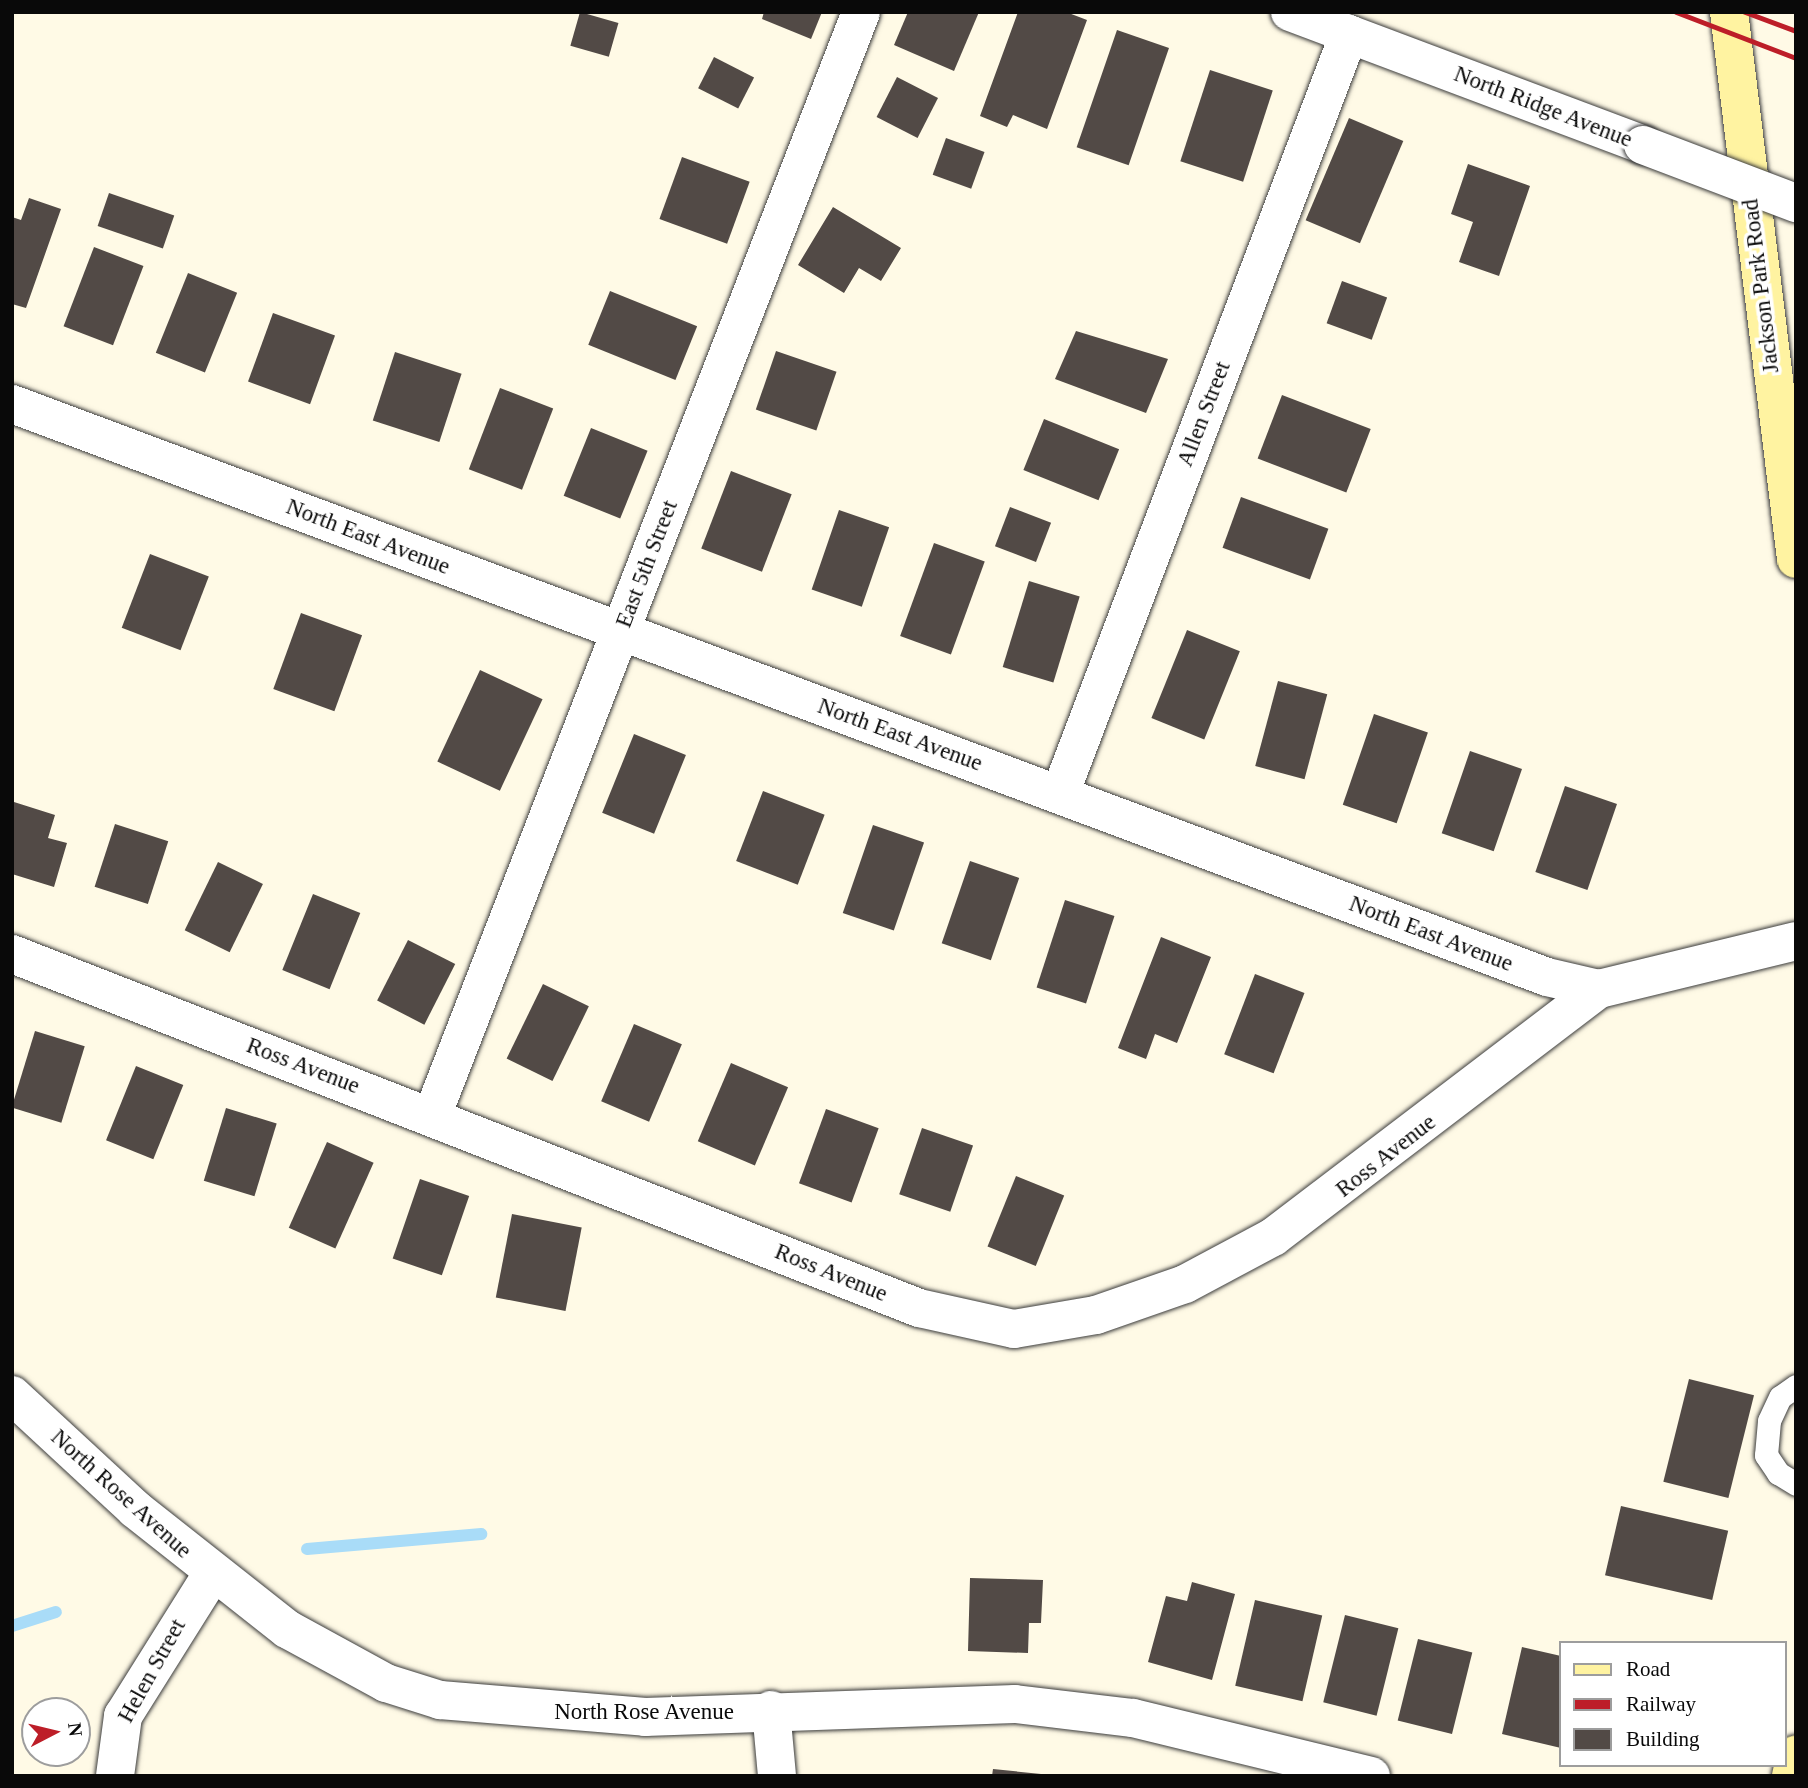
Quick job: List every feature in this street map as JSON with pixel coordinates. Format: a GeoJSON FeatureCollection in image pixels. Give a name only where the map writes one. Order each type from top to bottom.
{"type":"FeatureCollection","features":[{"type":"Feature","properties":{"kind":"main road","name":"Jackson Park Road"},"geometry":{"type":"LineString","coordinates":[[1729,12],[1796,558]]}},
{"type":"Feature","properties":{"kind":"main road"},"geometry":{"type":"LineString","coordinates":[[1791,1776],[1796,1755]]}},
{"type":"Feature","properties":{"kind":"street","name":"East 5th Street"},"geometry":{"type":"LineString","coordinates":[[432,1116],[861,12]]}},
{"type":"Feature","properties":{"kind":"street","name":"North Ridge Avenue"},"geometry":{"type":"LineString","coordinates":[[1290,12],[1796,203]]}},
{"type":"Feature","properties":{"kind":"street","name":"Allen Street"},"geometry":{"type":"LineString","coordinates":[[1059,793],[1349,34]]}},
{"type":"Feature","properties":{"kind":"street","name":"North East Avenue"},"geometry":{"type":"LineString","coordinates":[[12,404],[1547,977],[1599,989],[1796,941]]}},
{"type":"Feature","properties":{"kind":"street","name":"Ross Avenue"},"geometry":{"type":"LineString","coordinates":[[12,954],[919,1308],[1014,1329],[1108,1311],[1185,1283],[1273,1237],[1599,989]]}},
{"type":"Feature","properties":{"kind":"street","name":"North Rose Avenue"},"geometry":{"type":"LineString","coordinates":[[12,1395],[212,1574],[287,1629],[386,1683],[440,1700],[645,1717],[771,1710],[1015,1704],[1133,1718],[1371,1776]]}},
{"type":"Feature","properties":{"kind":"street","name":"Helen Street"},"geometry":{"type":"LineString","coordinates":[[115,1776],[123,1716],[212,1574]]}},
{"type":"Feature","properties":{"kind":"street"},"geometry":{"type":"LineString","coordinates":[[771,1710],[777,1776]]}},
{"type":"Feature","properties":{"kind":"lane"},"geometry":{"type":"LineString","coordinates":[[1796,1386],[1780,1397],[1769,1421],[1766,1455],[1778,1474],[1796,1484]]}},
{"type":"Feature","properties":{"kind":"building"},"geometry":{"type":"Polygon","coordinates":[[[580,12],[618,23],[609,57],[570,46],[580,12]]]}},
{"type":"Feature","properties":{"kind":"building"},"geometry":{"type":"Polygon","coordinates":[[[764,12],[822,12],[811,39],[762,19],[764,12]]]}},
{"type":"Feature","properties":{"kind":"building"},"geometry":{"type":"Polygon","coordinates":[[[908,12],[979,12],[954,71],[894,45],[908,12]]]}},
{"type":"Feature","properties":{"kind":"building"},"geometry":{"type":"Polygon","coordinates":[[[1018,12],[1066,12],[1087,20],[1047,129],[1013,115],[1007,127],[980,116],[1018,12]]]}},
{"type":"Feature","properties":{"kind":"building"},"geometry":{"type":"Polygon","coordinates":[[[1117,30],[1169,48],[1129,165],[1077,147],[1117,30]]]}},
{"type":"Feature","properties":{"kind":"building"},"geometry":{"type":"Polygon","coordinates":[[[714,57],[754,77],[738,109],[698,88],[714,57]]]}},
{"type":"Feature","properties":{"kind":"building"},"geometry":{"type":"Polygon","coordinates":[[[1210,70],[1273,90],[1243,182],[1180,161],[1210,70]]]}},
{"type":"Feature","properties":{"kind":"building"},"geometry":{"type":"Polygon","coordinates":[[[897,77],[938,98],[918,138],[877,117],[897,77]]]}},
{"type":"Feature","properties":{"kind":"building"},"geometry":{"type":"Polygon","coordinates":[[[1349,118],[1403,141],[1360,243],[1306,220],[1349,118]]]}},
{"type":"Feature","properties":{"kind":"building"},"geometry":{"type":"Polygon","coordinates":[[[946,138],[985,152],[971,189],[933,175],[946,138]]]}},
{"type":"Feature","properties":{"kind":"building"},"geometry":{"type":"Polygon","coordinates":[[[682,157],[750,182],[727,244],[659,219],[682,157]]]}},
{"type":"Feature","properties":{"kind":"building"},"geometry":{"type":"Polygon","coordinates":[[[1468,164],[1530,186],[1499,276],[1459,262],[1473,222],[1451,214],[1468,164]]]}},
{"type":"Feature","properties":{"kind":"building"},"geometry":{"type":"Polygon","coordinates":[[[109,193],[174,215],[163,249],[98,226],[109,193]]]}},
{"type":"Feature","properties":{"kind":"building"},"geometry":{"type":"Polygon","coordinates":[[[29,198],[61,209],[26,308],[12,304],[12,217],[21,220],[29,198]]]}},
{"type":"Feature","properties":{"kind":"building"},"geometry":{"type":"Polygon","coordinates":[[[833,207],[901,248],[881,281],[859,268],[844,293],[798,265],[833,207]]]}},
{"type":"Feature","properties":{"kind":"building"},"geometry":{"type":"Polygon","coordinates":[[[94,247],[143,266],[113,345],[64,326],[94,247]]]}},
{"type":"Feature","properties":{"kind":"building"},"geometry":{"type":"Polygon","coordinates":[[[188,273],[237,293],[205,373],[156,353],[188,273]]]}},
{"type":"Feature","properties":{"kind":"building"},"geometry":{"type":"Polygon","coordinates":[[[1342,281],[1387,297],[1372,340],[1327,323],[1342,281]]]}},
{"type":"Feature","properties":{"kind":"building"},"geometry":{"type":"Polygon","coordinates":[[[610,291],[697,326],[675,380],[588,345],[610,291]]]}},
{"type":"Feature","properties":{"kind":"building"},"geometry":{"type":"Polygon","coordinates":[[[273,313],[335,336],[310,404],[248,382],[273,313]]]}},
{"type":"Feature","properties":{"kind":"building"},"geometry":{"type":"Polygon","coordinates":[[[1076,331],[1168,359],[1146,413],[1055,379],[1076,331]]]}},
{"type":"Feature","properties":{"kind":"building"},"geometry":{"type":"Polygon","coordinates":[[[776,351],[837,372],[816,430],[756,410],[776,351]]]}},
{"type":"Feature","properties":{"kind":"building"},"geometry":{"type":"Polygon","coordinates":[[[395,352],[462,374],[439,442],[373,420],[395,352]]]}},
{"type":"Feature","properties":{"kind":"building"},"geometry":{"type":"Polygon","coordinates":[[[500,388],[553,408],[522,490],[469,469],[500,388]]]}},
{"type":"Feature","properties":{"kind":"building"},"geometry":{"type":"Polygon","coordinates":[[[1282,395],[1371,429],[1346,493],[1258,458],[1282,395]]]}},
{"type":"Feature","properties":{"kind":"building"},"geometry":{"type":"Polygon","coordinates":[[[1044,419],[1119,449],[1098,500],[1023,470],[1044,419]]]}},
{"type":"Feature","properties":{"kind":"building"},"geometry":{"type":"Polygon","coordinates":[[[591,428],[648,451],[620,519],[564,496],[591,428]]]}},
{"type":"Feature","properties":{"kind":"building"},"geometry":{"type":"Polygon","coordinates":[[[731,471],[792,494],[762,572],[701,548],[731,471]]]}},
{"type":"Feature","properties":{"kind":"building"},"geometry":{"type":"Polygon","coordinates":[[[1241,497],[1328,529],[1310,580],[1223,548],[1241,497]]]}},
{"type":"Feature","properties":{"kind":"building"},"geometry":{"type":"Polygon","coordinates":[[[1010,507],[1051,523],[1036,562],[995,546],[1010,507]]]}},
{"type":"Feature","properties":{"kind":"building"},"geometry":{"type":"Polygon","coordinates":[[[839,510],[889,527],[862,607],[812,589],[839,510]]]}},
{"type":"Feature","properties":{"kind":"building"},"geometry":{"type":"Polygon","coordinates":[[[934,543],[985,561],[951,654],[900,636],[934,543]]]}},
{"type":"Feature","properties":{"kind":"building"},"geometry":{"type":"Polygon","coordinates":[[[150,554],[209,577],[181,650],[122,628],[150,554]]]}},
{"type":"Feature","properties":{"kind":"building"},"geometry":{"type":"Polygon","coordinates":[[[1029,581],[1080,596],[1053,683],[1003,667],[1029,581]]]}},
{"type":"Feature","properties":{"kind":"building"},"geometry":{"type":"Polygon","coordinates":[[[301,613],[362,635],[334,711],[273,689],[301,613]]]}},
{"type":"Feature","properties":{"kind":"building"},"geometry":{"type":"Polygon","coordinates":[[[1187,630],[1240,651],[1204,739],[1151,718],[1187,630]]]}},
{"type":"Feature","properties":{"kind":"building"},"geometry":{"type":"Polygon","coordinates":[[[480,670],[543,699],[500,791],[437,762],[480,670]]]}},
{"type":"Feature","properties":{"kind":"building"},"geometry":{"type":"Polygon","coordinates":[[[1278,681],[1327,694],[1304,779],[1255,766],[1278,681]]]}},
{"type":"Feature","properties":{"kind":"building"},"geometry":{"type":"Polygon","coordinates":[[[1374,714],[1428,733],[1397,823],[1343,805],[1374,714]]]}},
{"type":"Feature","properties":{"kind":"building"},"geometry":{"type":"Polygon","coordinates":[[[634,734],[686,755],[654,834],[602,813],[634,734]]]}},
{"type":"Feature","properties":{"kind":"building"},"geometry":{"type":"Polygon","coordinates":[[[1470,751],[1522,769],[1494,851],[1442,833],[1470,751]]]}},
{"type":"Feature","properties":{"kind":"building"},"geometry":{"type":"Polygon","coordinates":[[[1565,786],[1617,804],[1587,890],[1535,872],[1565,786]]]}},
{"type":"Feature","properties":{"kind":"building"},"geometry":{"type":"Polygon","coordinates":[[[763,791],[825,815],[798,885],[736,861],[763,791]]]}},
{"type":"Feature","properties":{"kind":"building"},"geometry":{"type":"Polygon","coordinates":[[[14,802],[55,815],[48,838],[67,843],[54,887],[12,874],[14,802]]]}},
{"type":"Feature","properties":{"kind":"building"},"geometry":{"type":"Polygon","coordinates":[[[115,824],[168,841],[148,904],[95,887],[115,824]]]}},
{"type":"Feature","properties":{"kind":"building"},"geometry":{"type":"Polygon","coordinates":[[[873,825],[924,843],[894,931],[843,913],[873,825]]]}},
{"type":"Feature","properties":{"kind":"building"},"geometry":{"type":"Polygon","coordinates":[[[970,861],[1019,878],[991,960],[942,943],[970,861]]]}},
{"type":"Feature","properties":{"kind":"building"},"geometry":{"type":"Polygon","coordinates":[[[218,862],[263,884],[230,952],[185,930],[218,862]]]}},
{"type":"Feature","properties":{"kind":"building"},"geometry":{"type":"Polygon","coordinates":[[[313,894],[360,913],[330,989],[282,970],[313,894]]]}},
{"type":"Feature","properties":{"kind":"building"},"geometry":{"type":"Polygon","coordinates":[[[1065,900],[1114,916],[1086,1004],[1037,987],[1065,900]]]}},
{"type":"Feature","properties":{"kind":"building"},"geometry":{"type":"Polygon","coordinates":[[[1161,937],[1211,957],[1177,1043],[1155,1034],[1146,1059],[1118,1048],[1161,937]]]}},
{"type":"Feature","properties":{"kind":"building"},"geometry":{"type":"Polygon","coordinates":[[[408,940],[455,964],[424,1025],[377,1001],[408,940]]]}},
{"type":"Feature","properties":{"kind":"building"},"geometry":{"type":"Polygon","coordinates":[[[1255,974],[1304,993],[1274,1073],[1224,1054],[1255,974]]]}},
{"type":"Feature","properties":{"kind":"building"},"geometry":{"type":"Polygon","coordinates":[[[543,984],[589,1006],[552,1081],[507,1059],[543,984]]]}},
{"type":"Feature","properties":{"kind":"building"},"geometry":{"type":"Polygon","coordinates":[[[634,1024],[682,1044],[649,1122],[601,1101],[634,1024]]]}},
{"type":"Feature","properties":{"kind":"building"},"geometry":{"type":"Polygon","coordinates":[[[35,1031],[85,1046],[61,1123],[12,1108],[35,1031]]]}},
{"type":"Feature","properties":{"kind":"building"},"geometry":{"type":"Polygon","coordinates":[[[731,1063],[788,1087],[755,1165],[698,1141],[731,1063]]]}},
{"type":"Feature","properties":{"kind":"building"},"geometry":{"type":"Polygon","coordinates":[[[136,1066],[183,1085],[153,1159],[106,1140],[136,1066]]]}},
{"type":"Feature","properties":{"kind":"building"},"geometry":{"type":"Polygon","coordinates":[[[226,1108],[277,1123],[254,1196],[204,1181],[226,1108]]]}},
{"type":"Feature","properties":{"kind":"building"},"geometry":{"type":"Polygon","coordinates":[[[826,1109],[879,1128],[852,1202],[799,1183],[826,1109]]]}},
{"type":"Feature","properties":{"kind":"building"},"geometry":{"type":"Polygon","coordinates":[[[922,1128],[973,1146],[950,1212],[899,1194],[922,1128]]]}},
{"type":"Feature","properties":{"kind":"building"},"geometry":{"type":"Polygon","coordinates":[[[327,1142],[374,1163],[335,1249],[289,1228],[327,1142]]]}},
{"type":"Feature","properties":{"kind":"building"},"geometry":{"type":"Polygon","coordinates":[[[1016,1176],[1064,1195],[1036,1266],[988,1246],[1016,1176]]]}},
{"type":"Feature","properties":{"kind":"building"},"geometry":{"type":"Polygon","coordinates":[[[420,1179],[469,1196],[442,1275],[393,1258],[420,1179]]]}},
{"type":"Feature","properties":{"kind":"building"},"geometry":{"type":"Polygon","coordinates":[[[512,1214],[582,1228],[565,1311],[496,1297],[512,1214]]]}},
{"type":"Feature","properties":{"kind":"building"},"geometry":{"type":"Polygon","coordinates":[[[1689,1379],[1754,1395],[1728,1498],[1663,1482],[1689,1379]]]}},
{"type":"Feature","properties":{"kind":"building"},"geometry":{"type":"Polygon","coordinates":[[[1621,1506],[1728,1531],[1712,1600],[1605,1575],[1621,1506]]]}},
{"type":"Feature","properties":{"kind":"building"},"geometry":{"type":"Polygon","coordinates":[[[970,1578],[1043,1580],[1041,1623],[1029,1623],[1028,1653],[968,1651],[970,1578]]]}},
{"type":"Feature","properties":{"kind":"building"},"geometry":{"type":"Polygon","coordinates":[[[1192,1582],[1235,1594],[1212,1680],[1148,1662],[1166,1596],[1187,1601],[1192,1582]]]}},
{"type":"Feature","properties":{"kind":"building"},"geometry":{"type":"Polygon","coordinates":[[[1255,1600],[1322,1616],[1302,1701],[1235,1686],[1255,1600]]]}},
{"type":"Feature","properties":{"kind":"building"},"geometry":{"type":"Polygon","coordinates":[[[1345,1615],[1398,1628],[1377,1716],[1323,1702],[1345,1615]]]}},
{"type":"Feature","properties":{"kind":"building"},"geometry":{"type":"Polygon","coordinates":[[[1418,1639],[1472,1653],[1452,1734],[1398,1721],[1418,1639]]]}},
{"type":"Feature","properties":{"kind":"building"},"geometry":{"type":"Polygon","coordinates":[[[1522,1647],[1560,1656],[1560,1748],[1502,1734],[1522,1647]]]}},
{"type":"Feature","properties":{"kind":"building"},"geometry":{"type":"Polygon","coordinates":[[[993,1769],[1041,1774],[1041,1776],[992,1776],[993,1769]]]}},
{"type":"Feature","properties":{"kind":"waterway"},"geometry":{"type":"LineString","coordinates":[[307,1549],[481,1534]]}},
{"type":"Feature","properties":{"kind":"waterway"},"geometry":{"type":"LineString","coordinates":[[12,1626],[56,1612]]}},
{"type":"Feature","properties":{"kind":"railway"},"geometry":{"type":"LineString","coordinates":[[1676,12],[1796,58]]}},
{"type":"Feature","properties":{"kind":"railway"},"geometry":{"type":"LineString","coordinates":[[1745,12],[1796,31]]}}]}
